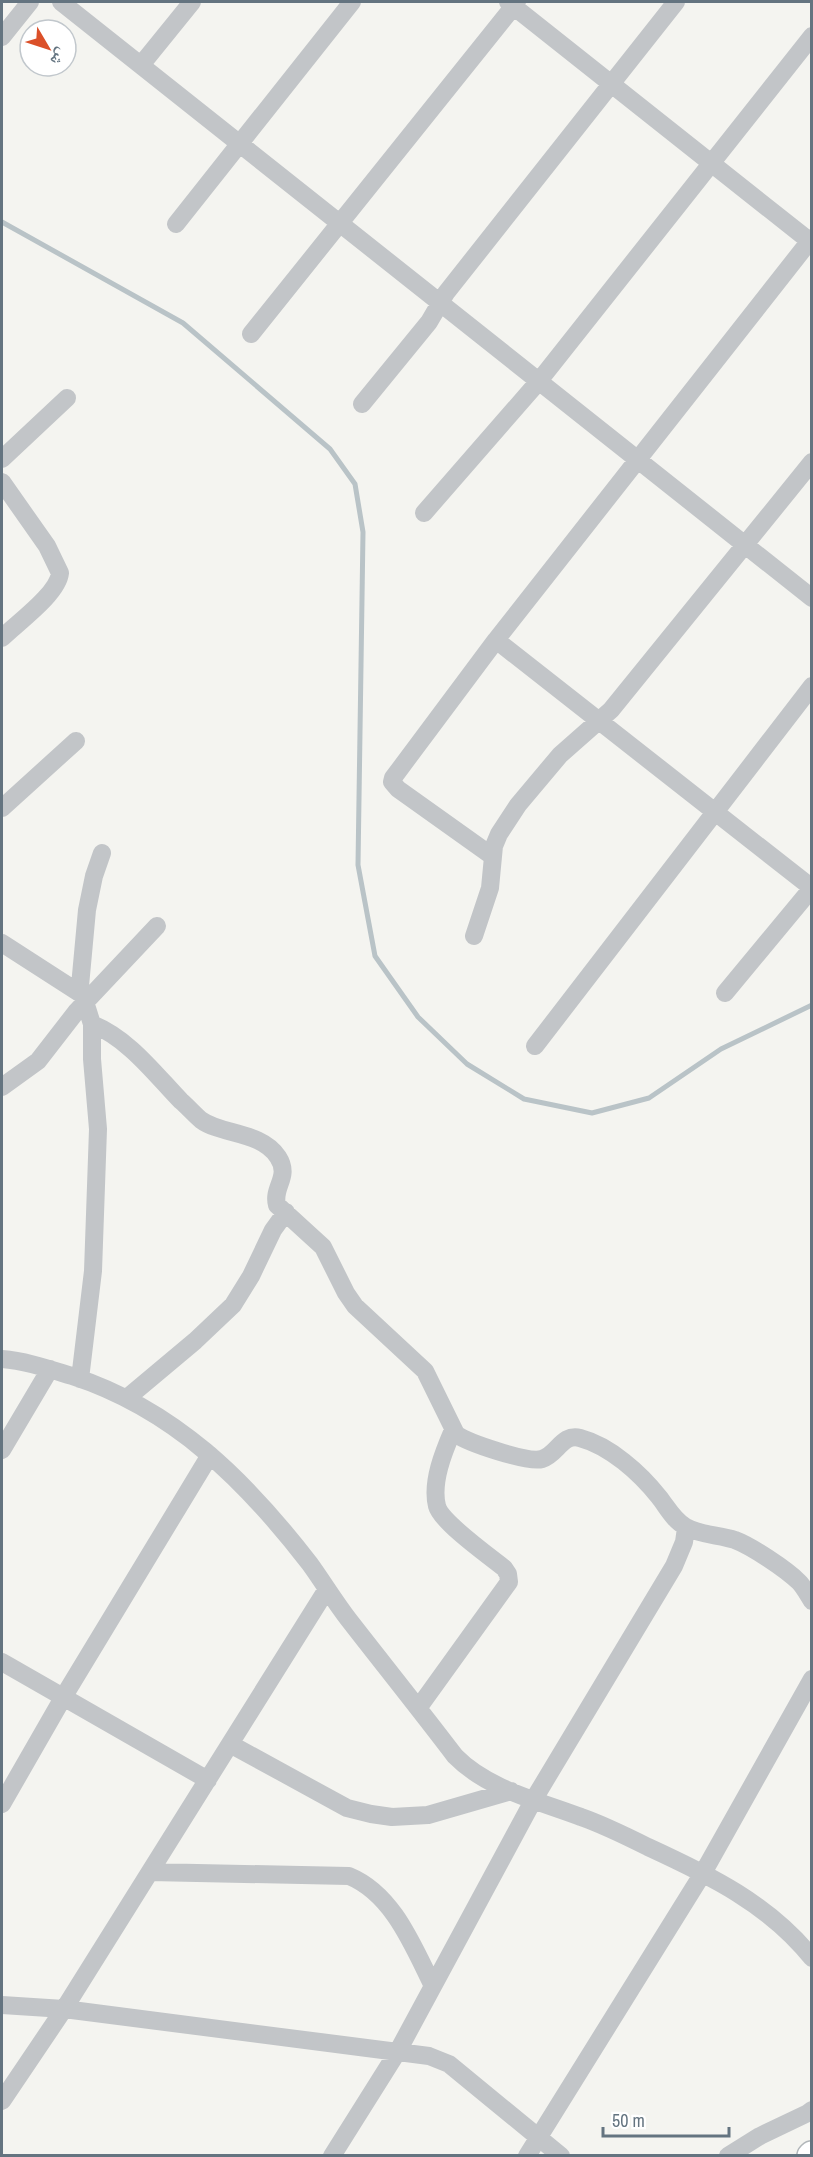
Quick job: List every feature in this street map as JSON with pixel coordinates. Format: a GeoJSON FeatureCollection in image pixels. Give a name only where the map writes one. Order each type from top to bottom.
{"type":"FeatureCollection","features":[{"type":"Feature","properties":{"kind":"street"},"geometry":{"type":"LineString","coordinates":[[2,37],[30,2]]}},
{"type":"Feature","properties":{"kind":"street"},"geometry":{"type":"LineString","coordinates":[[61,2],[812,598]]}},
{"type":"Feature","properties":{"kind":"street"},"geometry":{"type":"LineString","coordinates":[[141,65],[192,2]]}},
{"type":"Feature","properties":{"kind":"street"},"geometry":{"type":"LineString","coordinates":[[176,224],[352,2]]}},
{"type":"Feature","properties":{"kind":"street"},"geometry":{"type":"LineString","coordinates":[[362,404],[429,322],[446,293],[676,2]]}},
{"type":"Feature","properties":{"kind":"street"},"geometry":{"type":"LineString","coordinates":[[251,334],[341,224],[513,3],[811,241],[496,640],[395,774],[392,782],[398,789],[492,856]]}},
{"type":"Feature","properties":{"kind":"street"},"geometry":{"type":"LineString","coordinates":[[424,513],[539,381],[812,36]]}},
{"type":"Feature","properties":{"kind":"street"},"geometry":{"type":"LineString","coordinates":[[2,459],[67,398]]}},
{"type":"Feature","properties":{"kind":"street"},"geometry":{"type":"LineString","coordinates":[[474,936],[490,888],[492,856],[499,834],[518,805],[560,755],[600,722],[812,462]]}},
{"type":"Feature","properties":{"kind":"street"},"geometry":{"type":"LineString","coordinates":[[2,482],[47,546],[60,573],[58,584],[2,638]]}},
{"type":"Feature","properties":{"kind":"street"},"geometry":{"type":"LineString","coordinates":[[496,640],[812,888],[725,993]]}},
{"type":"Feature","properties":{"kind":"street"},"geometry":{"type":"LineString","coordinates":[[535,1046],[812,686]]}},
{"type":"Feature","properties":{"kind":"street"},"geometry":{"type":"LineString","coordinates":[[2,808],[76,741]]}},
{"type":"Feature","properties":{"kind":"street"},"geometry":{"type":"LineString","coordinates":[[80,1379],[93,1272],[98,1129],[92,1059],[92,1024],[83,998],[80,973],[87,910],[94,876],[102,853]]}},
{"type":"Feature","properties":{"kind":"street"},"geometry":{"type":"LineString","coordinates":[[2,1087],[38,1061],[83,998],[157,926]]}},
{"type":"Feature","properties":{"kind":"street"},"geometry":{"type":"LineString","coordinates":[[2,943],[83,998]]}},
{"type":"Feature","properties":{"kind":"street"},"geometry":{"type":"LineString","coordinates":[[92,1024],[105,1029],[123,1041],[203,1121],[257,1141],[268,1146],[276,1154],[282,1163],[283,1175],[276,1202],[323,1247],[355,1306],[425,1371],[453,1430],[461,1437],[497,1451],[537,1460],[548,1457],[572,1437],[594,1443],[624,1463],[644,1481],[659,1497],[667,1510],[686,1528],[736,1540],[773,1562],[800,1583],[812,1601]]}},
{"type":"Feature","properties":{"kind":"street"},"geometry":{"type":"LineString","coordinates":[[127,1398],[195,1341],[233,1305],[251,1276],[273,1230],[286,1212]]}},
{"type":"Feature","properties":{"kind":"street"},"geometry":{"type":"LineString","coordinates":[[2,1359],[50,1369],[127,1398],[157,1415],[210,1455],[288,1536],[464,1765],[511,1791],[587,1819],[703,1873],[762,1909],[812,1958]]}},
{"type":"Feature","properties":{"kind":"street"},"geometry":{"type":"LineString","coordinates":[[2,1450],[50,1369]]}},
{"type":"Feature","properties":{"kind":"street"},"geometry":{"type":"LineString","coordinates":[[419,1707],[509,1582],[504,1568],[448,1523],[437,1506],[437,1480],[445,1448],[453,1430]]}},
{"type":"Feature","properties":{"kind":"street"},"geometry":{"type":"LineString","coordinates":[[2,1804],[64,1696],[210,1455]]}},
{"type":"Feature","properties":{"kind":"street"},"geometry":{"type":"LineString","coordinates":[[332,2156],[398,2051],[534,1799],[674,1566],[684,1542],[686,1528]]}},
{"type":"Feature","properties":{"kind":"street"},"geometry":{"type":"LineString","coordinates":[[2,2101],[64,2009],[327,1589]]}},
{"type":"Feature","properties":{"kind":"street"},"geometry":{"type":"LineString","coordinates":[[2,1662],[208,1780]]}},
{"type":"Feature","properties":{"kind":"street"},"geometry":{"type":"LineString","coordinates":[[527,2156],[703,1873],[812,1679]]}},
{"type":"Feature","properties":{"kind":"street"},"geometry":{"type":"LineString","coordinates":[[230,1744],[347,1808],[371,1814],[392,1817],[428,1815],[511,1791]]}},
{"type":"Feature","properties":{"kind":"street"},"geometry":{"type":"LineString","coordinates":[[150,1872],[349,1876],[370,1889],[394,1914],[433,1986]]}},
{"type":"Feature","properties":{"kind":"street"},"geometry":{"type":"LineString","coordinates":[[2,2005],[64,2009],[429,2056],[449,2064],[561,2156]]}},
{"type":"Feature","properties":{"kind":"street"},"geometry":{"type":"LineString","coordinates":[[728,2156],[760,2136],[812,2110]]}},
{"type":"Feature","properties":{"kind":"waterway"},"geometry":{"type":"LineString","coordinates":[[2,222],[183,323],[330,449],[355,484],[363,532],[358,865],[375,956],[418,1017],[467,1064],[524,1099],[592,1113],[649,1098],[721,1049],[812,1005]]}}]}
